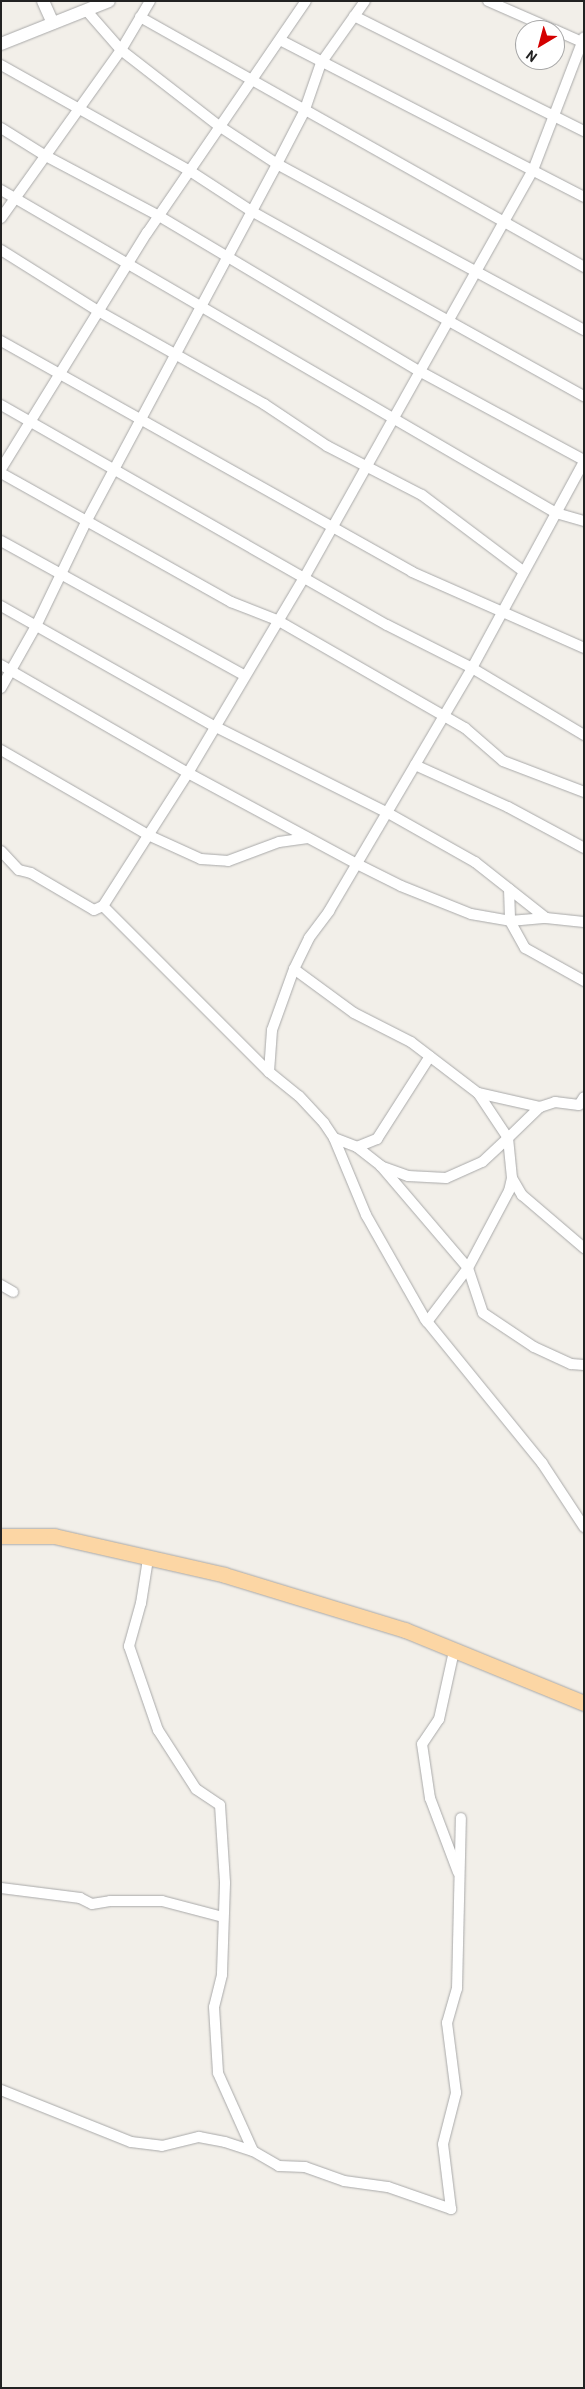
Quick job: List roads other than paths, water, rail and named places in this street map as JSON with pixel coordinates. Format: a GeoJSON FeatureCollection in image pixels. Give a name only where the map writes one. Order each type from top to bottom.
{"type":"FeatureCollection","features":[{"type":"Feature","properties":{"kind":"main road"},"geometry":{"type":"LineString","coordinates":[[2,1538],[54,1536],[148,1559],[225,1575],[405,1630],[584,1703]]}},
{"type":"Feature","properties":{"kind":"street"},"geometry":{"type":"LineString","coordinates":[[44,1],[54,23]]}},
{"type":"Feature","properties":{"kind":"street"},"geometry":{"type":"LineString","coordinates":[[1,44],[109,1]]}},
{"type":"Feature","properties":{"kind":"street"},"geometry":{"type":"LineString","coordinates":[[1,218],[44,154],[121,50],[150,1]]}},
{"type":"Feature","properties":{"kind":"street"},"geometry":{"type":"LineString","coordinates":[[1,469],[59,373],[130,266],[159,216],[250,79],[280,40],[306,1]]}},
{"type":"Feature","properties":{"kind":"street"},"geometry":{"type":"LineString","coordinates":[[1,688],[6,667],[36,626],[86,522],[177,355],[225,257],[253,212],[278,164],[304,112],[321,63],[365,1]]}},
{"type":"Feature","properties":{"kind":"street"},"geometry":{"type":"LineString","coordinates":[[488,1],[532,20]]}},
{"type":"Feature","properties":{"kind":"street"},"geometry":{"type":"LineString","coordinates":[[86,10],[121,50],[219,126],[278,164],[378,216],[474,273],[584,330]]}},
{"type":"Feature","properties":{"kind":"street"},"geometry":{"type":"LineString","coordinates":[[354,16],[553,118],[584,130]]}},
{"type":"Feature","properties":{"kind":"street"},"geometry":{"type":"LineString","coordinates":[[140,17],[501,223],[584,267]]}},
{"type":"Feature","properties":{"kind":"street"},"geometry":{"type":"LineString","coordinates":[[1,851],[19,870],[31,873],[94,910],[103,906],[188,774],[244,675],[304,578],[364,467],[421,372],[501,223],[533,170],[583,40],[565,34]]}},
{"type":"Feature","properties":{"kind":"street"},"geometry":{"type":"LineString","coordinates":[[280,40],[321,63],[584,197]]}},
{"type":"Feature","properties":{"kind":"street"},"geometry":{"type":"LineString","coordinates":[[1,65],[78,110],[190,171],[253,212],[449,319],[584,396]]}},
{"type":"Feature","properties":{"kind":"street"},"geometry":{"type":"LineString","coordinates":[[1,128],[44,154],[159,216],[421,372],[584,461],[472,668],[442,716],[388,813],[356,863],[329,911],[309,938],[294,969],[272,1030],[269,1072]]}},
{"type":"Feature","properties":{"kind":"street"},"geometry":{"type":"LineString","coordinates":[[1,190],[556,513],[584,521]]}},
{"type":"Feature","properties":{"kind":"street"},"geometry":{"type":"LineString","coordinates":[[1,250],[100,312],[264,404],[364,467],[422,495],[523,571]]}},
{"type":"Feature","properties":{"kind":"street"},"geometry":{"type":"LineString","coordinates":[[1,341],[331,529],[412,572],[584,648]]}},
{"type":"Feature","properties":{"kind":"street"},"geometry":{"type":"LineString","coordinates":[[1,406],[304,578],[472,668],[584,735]]}},
{"type":"Feature","properties":{"kind":"street"},"geometry":{"type":"LineString","coordinates":[[1,473],[232,602],[277,620],[465,728],[503,761],[584,792]]}},
{"type":"Feature","properties":{"kind":"street"},"geometry":{"type":"LineString","coordinates":[[1,541],[244,675]]}},
{"type":"Feature","properties":{"kind":"street"},"geometry":{"type":"LineString","coordinates":[[1,606],[214,726],[388,813],[475,862],[546,918]]}},
{"type":"Feature","properties":{"kind":"street"},"geometry":{"type":"LineString","coordinates":[[6,667],[188,774],[401,886],[471,914],[510,921],[546,918],[584,922]]}},
{"type":"Feature","properties":{"kind":"street"},"geometry":{"type":"LineString","coordinates":[[1,750],[148,836],[201,859],[228,861],[279,842],[308,838]]}},
{"type":"Feature","properties":{"kind":"street"},"geometry":{"type":"LineString","coordinates":[[415,765],[508,807],[584,848]]}},
{"type":"Feature","properties":{"kind":"street"},"geometry":{"type":"LineString","coordinates":[[509,888],[510,921],[525,948],[584,981]]}},
{"type":"Feature","properties":{"kind":"street"},"geometry":{"type":"LineString","coordinates":[[103,906],[269,1072],[299,1096],[334,1138],[366,1214],[427,1322],[542,1463],[584,1527]]}},
{"type":"Feature","properties":{"kind":"street"},"geometry":{"type":"LineString","coordinates":[[294,969],[354,1013],[430,1056],[478,1093],[508,1138],[512,1178],[509,1191],[468,1268],[427,1322]]}},
{"type":"Feature","properties":{"kind":"street"},"geometry":{"type":"LineString","coordinates":[[357,1147],[377,1139],[430,1056]]}},
{"type":"Feature","properties":{"kind":"street"},"geometry":{"type":"LineString","coordinates":[[478,1093],[540,1107]]}},
{"type":"Feature","properties":{"kind":"street"},"geometry":{"type":"LineString","coordinates":[[380,1166],[408,1176],[446,1178],[482,1162],[540,1107],[555,1102],[582,1103]]}},
{"type":"Feature","properties":{"kind":"street"},"geometry":{"type":"LineString","coordinates":[[334,1138],[357,1147],[380,1166],[468,1268],[483,1313],[534,1347],[571,1364],[584,1366]]}},
{"type":"Feature","properties":{"kind":"street"},"geometry":{"type":"LineString","coordinates":[[512,1178],[522,1195],[584,1248]]}},
{"type":"Feature","properties":{"kind":"street"},"geometry":{"type":"LineString","coordinates":[[1,1285],[13,1292]]}},
{"type":"Feature","properties":{"kind":"street"},"geometry":{"type":"LineString","coordinates":[[148,1559],[141,1603],[129,1646],[146,1693],[149,1713],[158,1730],[196,1789],[220,1806],[225,1883],[222,1975],[214,2007],[218,2073],[252,2151]]}},
{"type":"Feature","properties":{"kind":"street"},"geometry":{"type":"LineString","coordinates":[[454,1650],[439,1719],[422,1744],[430,1798],[452,1850],[461,1882]]}},
{"type":"Feature","properties":{"kind":"street"},"geometry":{"type":"LineString","coordinates":[[1,2090],[131,2142],[162,2146],[199,2138],[252,2151],[279,2166],[305,2167],[344,2181],[388,2187],[450,2210],[443,2144],[456,2093],[447,2023],[457,1989],[457,1915],[461,1882],[461,1818]]}},
{"type":"Feature","properties":{"kind":"street"},"geometry":{"type":"LineString","coordinates":[[1,1888],[80,1898],[92,1904],[110,1900],[162,1901],[223,1917]]}}]}
